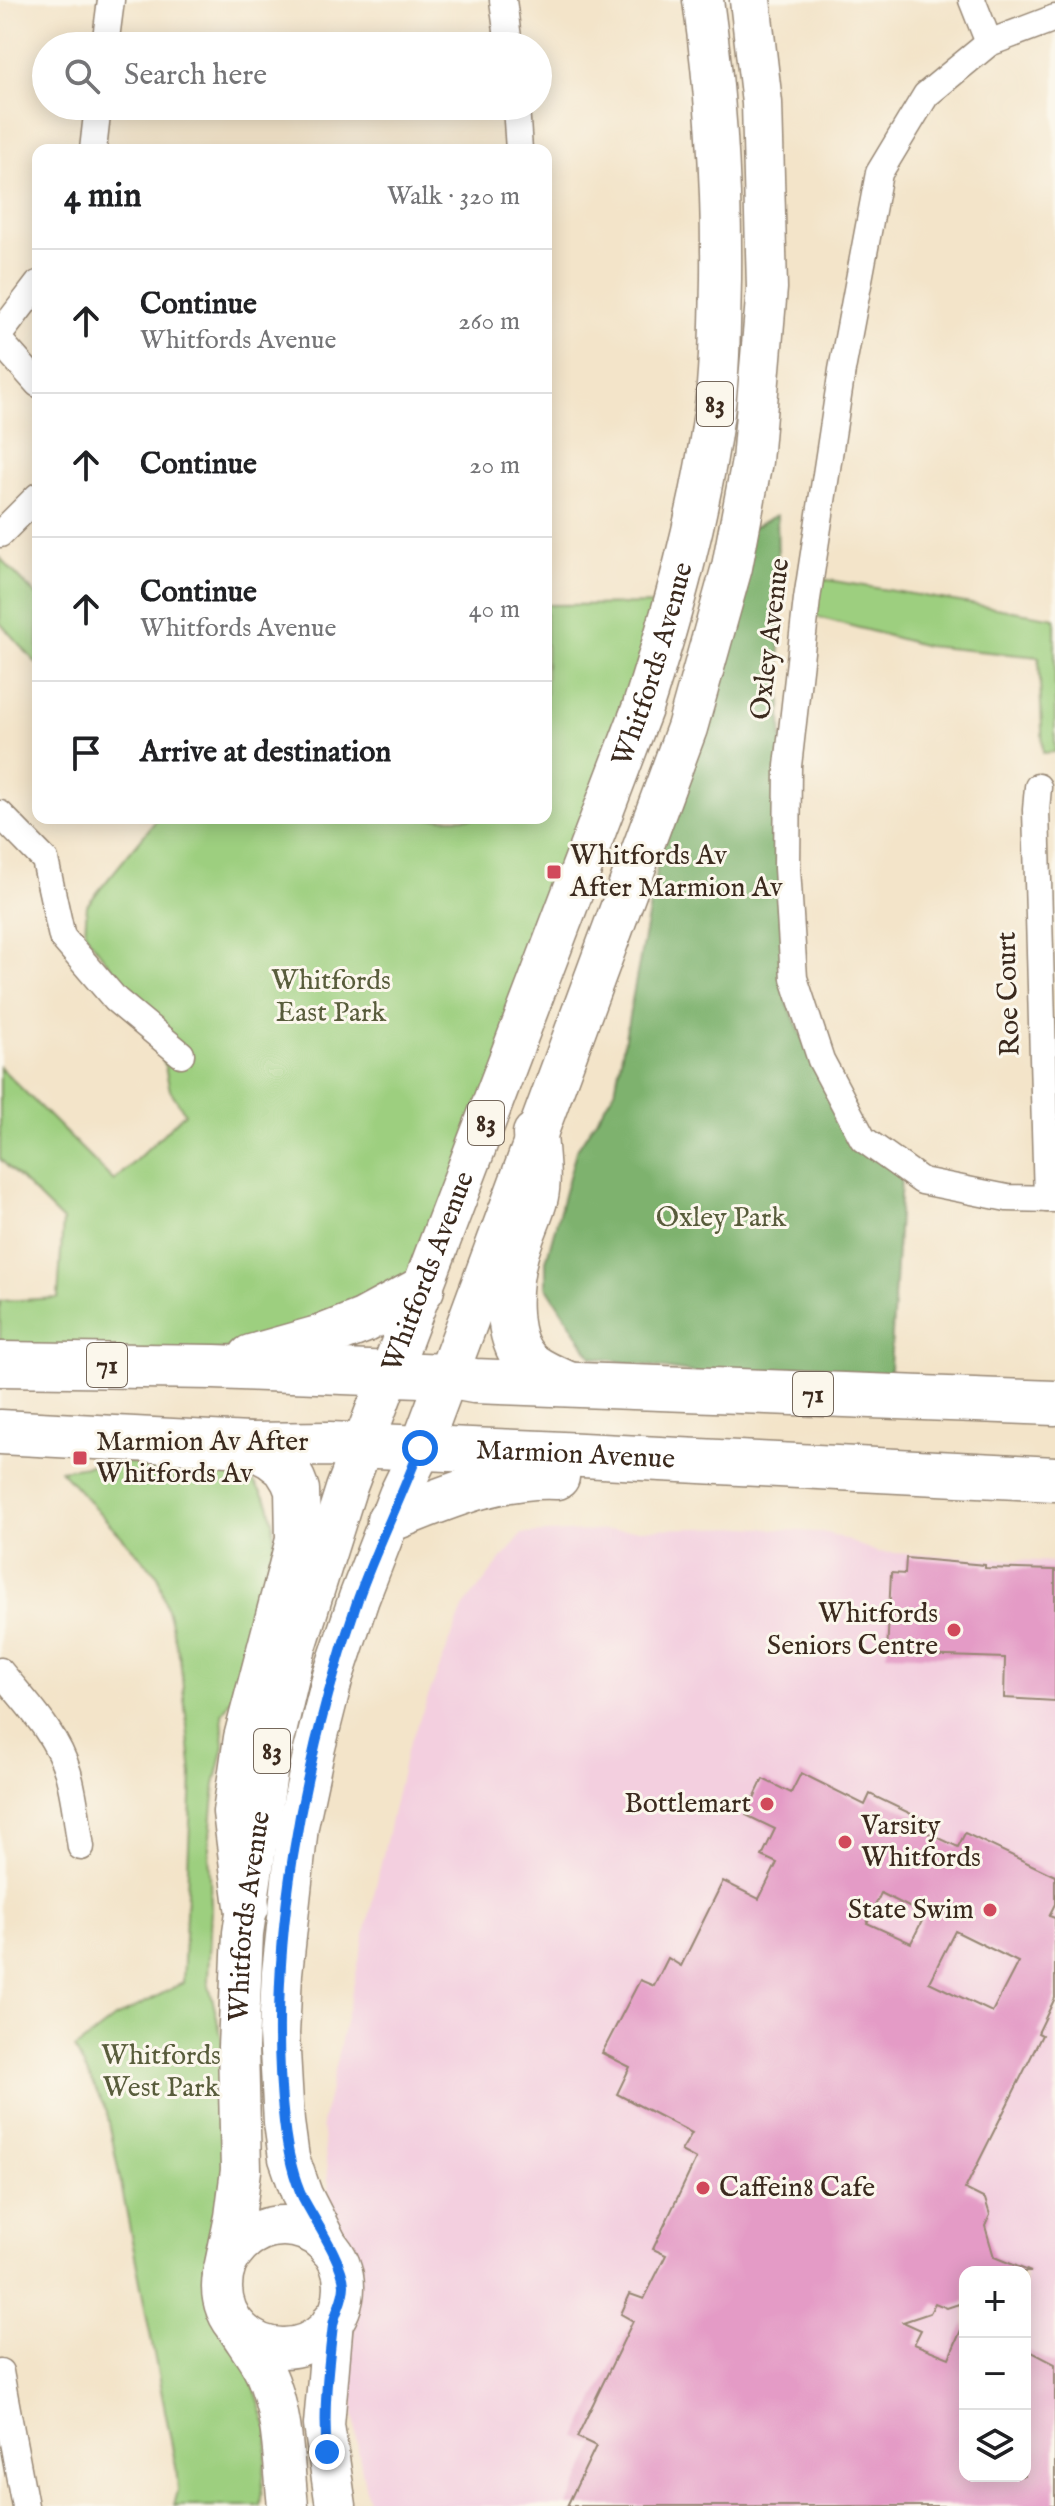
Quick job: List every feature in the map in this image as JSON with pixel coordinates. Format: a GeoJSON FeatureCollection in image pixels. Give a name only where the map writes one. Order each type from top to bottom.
{"type":"FeatureCollection","features":[{"type":"Feature","properties":{"kind":"highway"},"geometry":{"type":"LineString","coordinates":[[535,1134],[537,1194],[515,1256],[510,1295],[512,1332],[514,1343],[525,1359],[536,1369],[570,1385]]}},
{"type":"Feature","properties":{"kind":"highway"},"geometry":{"type":"LineString","coordinates":[[214,1367],[322,1337],[363,1321],[422,1289]]}},
{"type":"Feature","properties":{"kind":"highway","name":"71"},"geometry":{"type":"LineString","coordinates":[[0,1364],[214,1367],[447,1376],[474,1381],[1055,1403]]}},
{"type":"Feature","properties":{"kind":"highway","name":"Marmion Avenue"},"geometry":{"type":"LineString","coordinates":[[0,1432],[249,1445],[362,1445],[1055,1479]]}},
{"type":"Feature","properties":{"kind":"highway"},"geometry":{"type":"LineString","coordinates":[[247,1906],[235,1812],[246,1738],[298,1540],[297,1490],[293,1480],[285,1467],[249,1445]]}},
{"type":"Feature","properties":{"kind":"highway"},"geometry":{"type":"LineString","coordinates":[[389,1520],[472,1488],[528,1476],[791,1492],[871,1468]]}},
{"type":"Feature","properties":{"kind":"main road","name":"Whitfords Avenue"},"geometry":{"type":"LineString","coordinates":[[223,2274],[241,2170],[238,2006],[247,1906],[268,1766],[286,1686],[319,1573],[362,1445],[642,709],[671,618],[699,502],[715,411],[721,300],[720,161],[703,0]]}},
{"type":"Feature","properties":{"kind":"main road","name":"Whitfords Avenue"},"geometry":{"type":"LineString","coordinates":[[329,2248],[299,2187],[289,2158],[284,2122],[279,2034],[284,1945],[296,1839],[333,1676],[359,1598],[420,1448],[687,728],[732,567],[752,461],[767,288],[762,103],[750,0]]}},
{"type":"Feature","properties":{"kind":"main road"},"geometry":{"type":"LineString","coordinates":[[223,2274],[229,2257],[240,2243],[254,2233],[271,2227],[289,2226],[306,2230],[329,2248]]}},
{"type":"Feature","properties":{"kind":"main road","name":"83"},"geometry":{"type":"LineString","coordinates":[[329,2248],[341,2267],[344,2284],[342,2301],[333,2320],[324,2425],[336,2506]]}},
{"type":"Feature","properties":{"kind":"main road","name":"83"},"geometry":{"type":"LineString","coordinates":[[223,2274],[221,2289],[229,2317],[264,2372],[276,2403],[288,2506]]}},
{"type":"Feature","properties":{"kind":"main road"},"geometry":{"type":"LineString","coordinates":[[238,2329],[253,2341],[271,2348],[291,2348],[309,2343],[325,2332],[333,2320]]}},
{"type":"Feature","properties":{"kind":"street"},"geometry":{"type":"LineString","coordinates":[[107,32],[111,0]]}},
{"type":"Feature","properties":{"kind":"street"},"geometry":{"type":"LineString","coordinates":[[503,0],[507,32]]}},
{"type":"Feature","properties":{"kind":"street"},"geometry":{"type":"LineString","coordinates":[[972,0],[989,43]]}},
{"type":"Feature","properties":{"kind":"street","name":"Oxley Avenue"},"geometry":{"type":"LineString","coordinates":[[1051,1199],[1007,1198],[922,1181],[863,1139],[821,1060],[794,978],[787,868],[788,766],[807,599],[842,370],[879,173],[926,95],[989,43],[1055,18]]}},
{"type":"Feature","properties":{"kind":"street"},"geometry":{"type":"LineString","coordinates":[[94,144],[96,120]]}},
{"type":"Feature","properties":{"kind":"street"},"geometry":{"type":"LineString","coordinates":[[517,120],[519,144]]}},
{"type":"Feature","properties":{"kind":"street"},"geometry":{"type":"LineString","coordinates":[[0,334],[32,292]]}},
{"type":"Feature","properties":{"kind":"street"},"geometry":{"type":"LineString","coordinates":[[0,341],[32,377]]}},
{"type":"Feature","properties":{"kind":"street"},"geometry":{"type":"LineString","coordinates":[[0,534],[32,502]]}},
{"type":"Feature","properties":{"kind":"street","name":"Roe Court"},"geometry":{"type":"LineString","coordinates":[[1038,787],[1036,810],[1051,1199]]}},
{"type":"Feature","properties":{"kind":"street"},"geometry":{"type":"LineString","coordinates":[[0,814],[45,860],[62,937],[116,1000],[181,1054]]}},
{"type":"Feature","properties":{"kind":"street"},"geometry":{"type":"LineString","coordinates":[[0,1671],[36,1715],[62,1757],[81,1847]]}},
{"type":"Feature","properties":{"kind":"street"},"geometry":{"type":"LineString","coordinates":[[0,2372],[25,2506]]}},
{"type":"Feature","properties":{"kind":"shaded area"},"geometry":{"type":"Polygon","coordinates":[[[747,1527],[828,1533],[877,1552],[1055,1562],[1055,2506],[369,2506],[358,2450],[322,2124],[406,1753],[464,1606],[522,1534],[747,1527]]]}},
{"type":"Feature","properties":{"kind":"green space","name":"Oxley Park"},"geometry":{"type":"Polygon","coordinates":[[[777,515],[787,1003],[835,1108],[901,1179],[889,1386],[729,1378],[592,1357],[546,1286],[546,1261],[576,1151],[615,1090],[669,805],[750,529],[777,515]]]}},
{"type":"Feature","properties":{"kind":"green space"},"geometry":{"type":"Polygon","coordinates":[[[0,558],[32,591],[32,658],[0,623],[0,558]]]}},
{"type":"Feature","properties":{"kind":"green space"},"geometry":{"type":"Polygon","coordinates":[[[810,577],[1055,618],[1055,752],[1043,753],[1039,657],[926,646],[814,616],[810,577]]]}},
{"type":"Feature","properties":{"kind":"green space","name":"Whitfords East Park"},"geometry":{"type":"Polygon","coordinates":[[[688,604],[425,1260],[387,1294],[258,1344],[187,1356],[0,1354],[0,1301],[58,1298],[63,1221],[0,1159],[0,1067],[114,1181],[185,1113],[170,1090],[161,1049],[130,992],[85,933],[87,905],[153,824],[552,824],[552,605],[688,604]]]}},
{"type":"Feature","properties":{"kind":"green space","name":"Whitfords West Park"},"geometry":{"type":"Polygon","coordinates":[[[114,1462],[237,1468],[252,1479],[269,1504],[273,1521],[274,1545],[243,1679],[222,1714],[224,1746],[215,1785],[209,1846],[211,1907],[208,1981],[240,2113],[233,2196],[208,2287],[220,2331],[247,2365],[269,2431],[260,2506],[174,2506],[178,2490],[176,2467],[107,2112],[75,2049],[115,2018],[183,1983],[192,1775],[180,1658],[158,1576],[60,1470],[114,1462]]]}},
{"type":"Feature","properties":{"kind":"building"},"geometry":{"type":"Polygon","coordinates":[[[906,1558],[985,1565],[985,1568],[1055,1570],[1055,1701],[1004,1698],[1005,1658],[887,1654],[891,1573],[905,1574],[906,1558]]]}},
{"type":"Feature","properties":{"kind":"building"},"geometry":{"type":"Polygon","coordinates":[[[801,1773],[865,1805],[870,1794],[930,1823],[926,1832],[958,1847],[965,1833],[1055,1876],[1055,1904],[1049,1916],[1055,1918],[1055,1998],[1038,2033],[1042,2035],[965,2189],[985,2199],[990,2215],[985,2226],[994,2257],[1016,2266],[959,2266],[959,2304],[947,2308],[935,2303],[930,2313],[903,2322],[921,2330],[914,2344],[949,2358],[959,2335],[959,2482],[1031,2482],[1031,2352],[1055,2364],[1055,2506],[567,2506],[596,2446],[577,2437],[633,2321],[621,2314],[630,2294],[644,2299],[666,2255],[653,2249],[696,2159],[681,2151],[692,2133],[617,2094],[630,2067],[602,2053],[640,1980],[654,1986],[668,1958],[681,1966],[723,1881],[759,1899],[777,1863],[762,1856],[775,1829],[746,1815],[763,1779],[791,1793],[801,1773]],[[881,1893],[867,1923],[911,1943],[925,1915],[881,1893]],[[955,1931],[929,1982],[992,2012],[1018,1962],[955,1931]]]}},
{"type":"Feature","properties":{"kind":"place","name":"Whitfords Av After Marmion Av"},"geometry":{"type":"Point","coordinates":[554,872]}},
{"type":"Feature","properties":{"kind":"place","name":"Marmion Av After Whitfords Av"},"geometry":{"type":"Point","coordinates":[80,1458]}},
{"type":"Feature","properties":{"kind":"place","name":"Whitfords Seniors Centre"},"geometry":{"type":"Point","coordinates":[954,1630]}},
{"type":"Feature","properties":{"kind":"place","name":"Bottlemart"},"geometry":{"type":"Point","coordinates":[767,1804]}},
{"type":"Feature","properties":{"kind":"place","name":"Varsity Whitfords"},"geometry":{"type":"Point","coordinates":[845,1842]}},
{"type":"Feature","properties":{"kind":"place","name":"State Swim"},"geometry":{"type":"Point","coordinates":[990,1910]}},
{"type":"Feature","properties":{"kind":"place","name":"Caffein8 Cafe"},"geometry":{"type":"Point","coordinates":[703,2188]}},
{"type":"Feature","properties":{"kind":"route"},"geometry":{"type":"LineString","coordinates":[[327,2452],[325,2397],[333,2320],[342,2301],[344,2284],[341,2267],[302,2195],[289,2158],[279,2034],[284,1945],[298,1826],[333,1676],[359,1598],[420,1448]]}}]}
